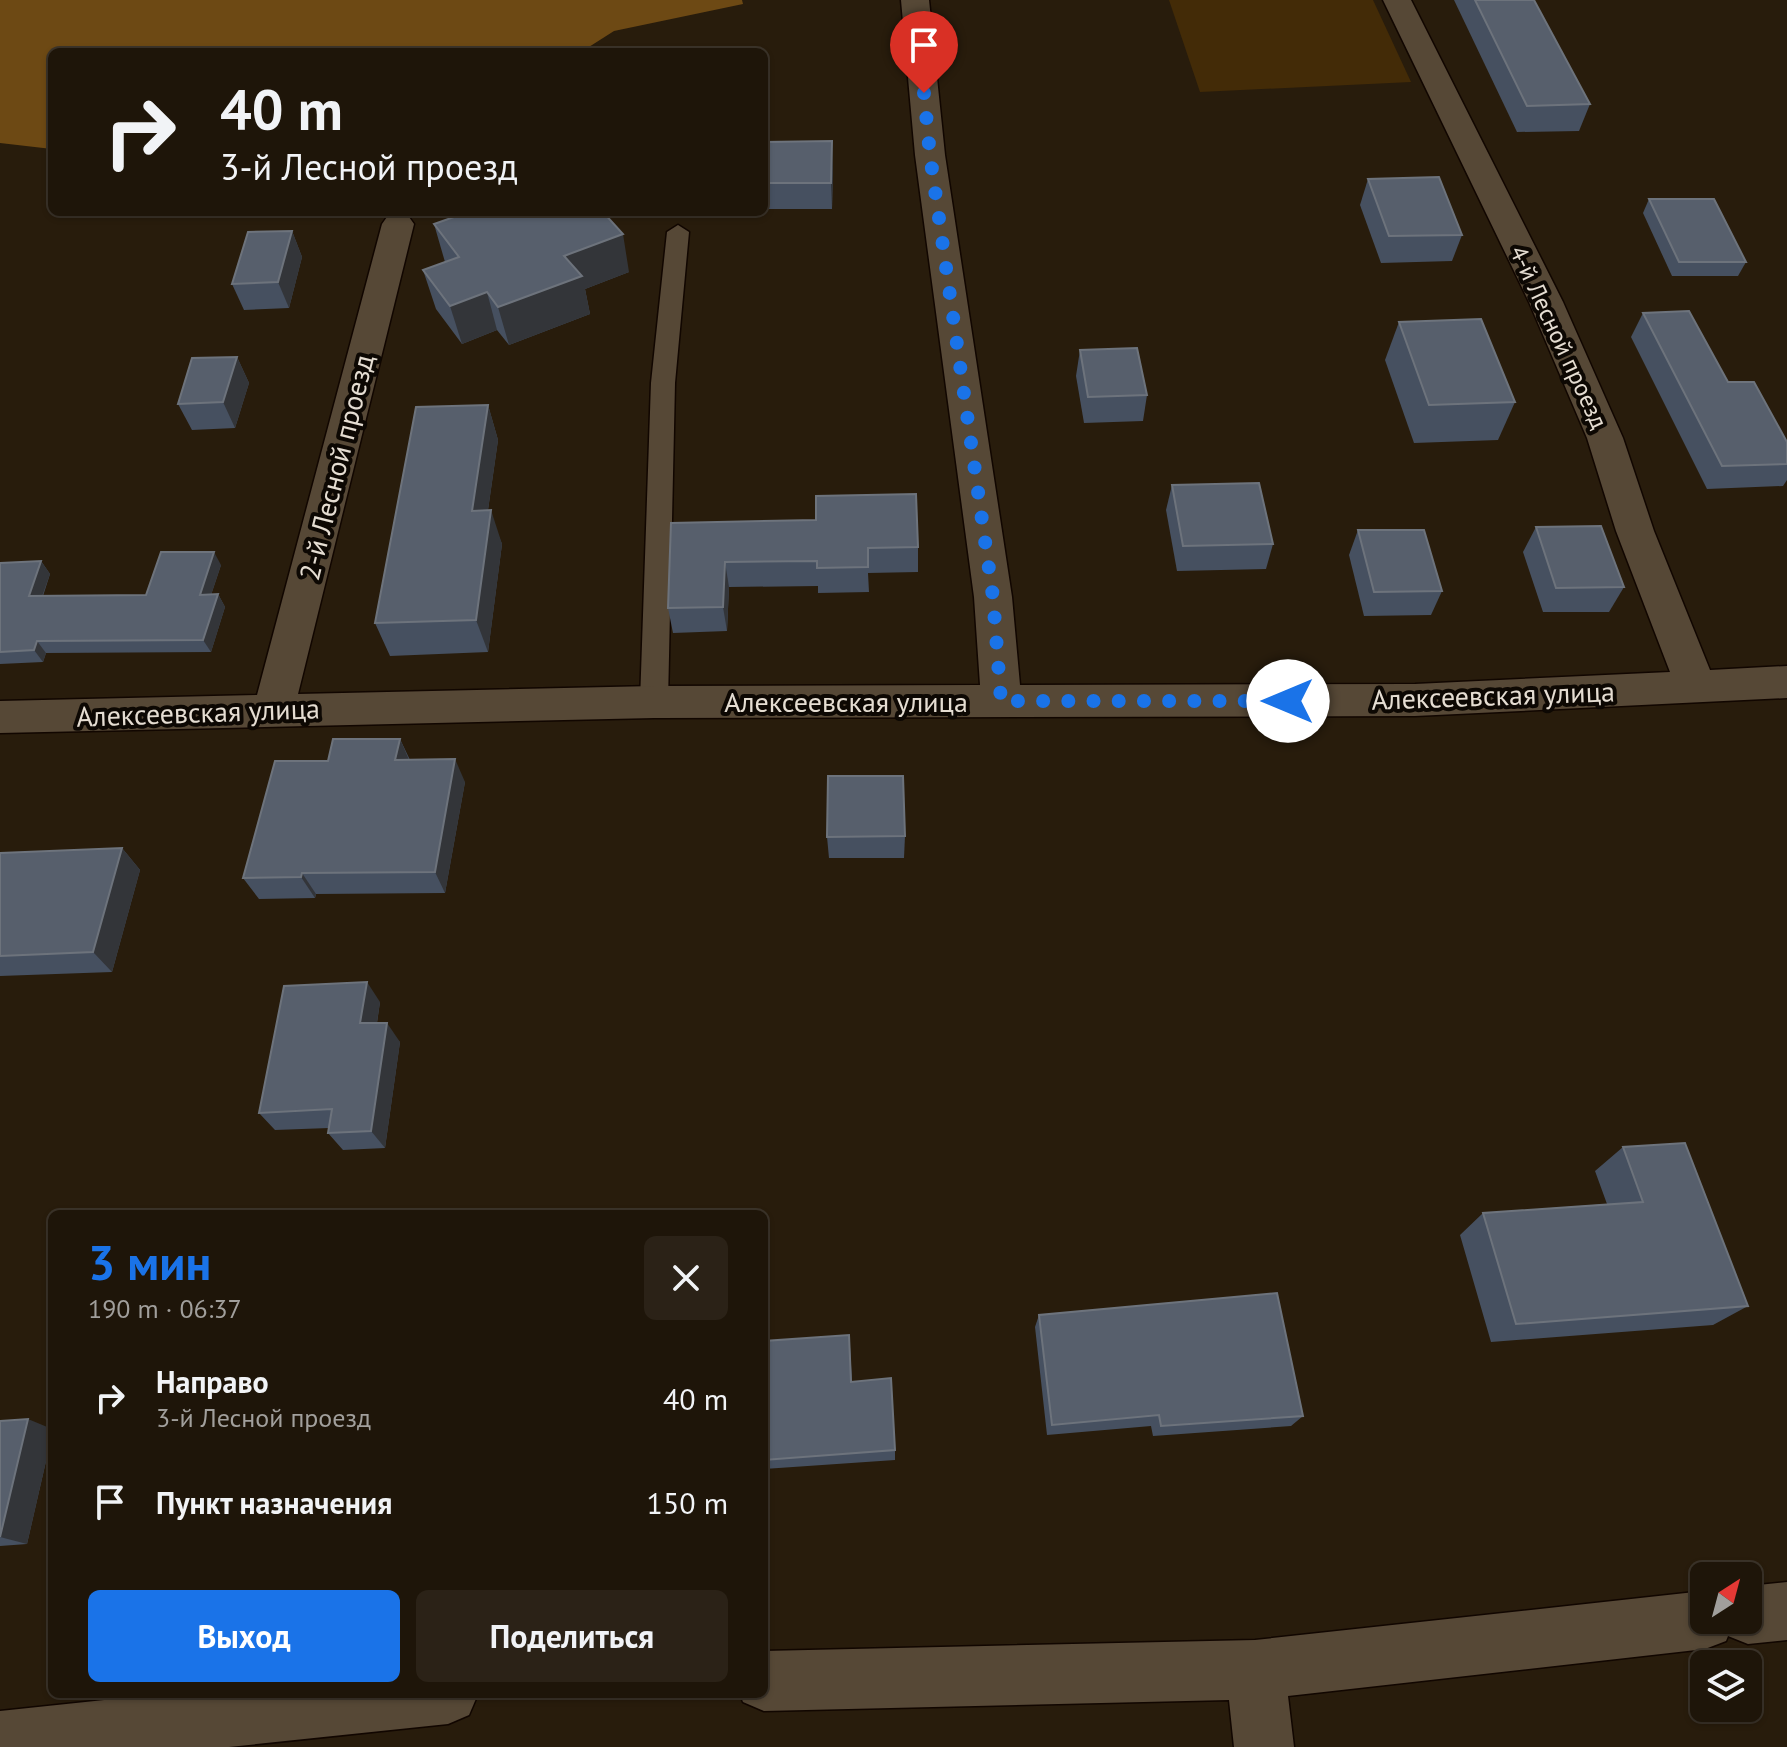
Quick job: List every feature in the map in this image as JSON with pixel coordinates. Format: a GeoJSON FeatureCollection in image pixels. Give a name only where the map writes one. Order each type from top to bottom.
{"type":"FeatureCollection","features":[{"type":"Feature","properties":{"kind":"street"},"geometry":{"type":"LineString","coordinates":[[915,0],[930,155],[993,597],[1001,701]]}},
{"type":"Feature","properties":{"kind":"street","name":"4-й Лесной проезд"},"geometry":{"type":"LineString","coordinates":[[1397,0],[1546,302],[1605,438],[1635,531],[1696,686]]}},
{"type":"Feature","properties":{"kind":"street","name":"2-й Лесной проезд"},"geometry":{"type":"LineString","coordinates":[[274,709],[398,224]]}},
{"type":"Feature","properties":{"kind":"street","name":"Алексеевская улица"},"geometry":{"type":"LineString","coordinates":[[0,717],[654,702],[1415,700],[1787,682]]}},
{"type":"Feature","properties":{"kind":"street"},"geometry":{"type":"LineString","coordinates":[[1762,1614],[1787,1611]]}},
{"type":"Feature","properties":{"kind":"street"},"geometry":{"type":"LineString","coordinates":[[768,1681],[1255,1670],[1690,1622]]}},
{"type":"Feature","properties":{"kind":"street"},"geometry":{"type":"LineString","coordinates":[[1255,1670],[1264,1747]]}},
{"type":"Feature","properties":{"kind":"street"},"geometry":{"type":"LineString","coordinates":[[0,1741],[410,1698]]}},
{"type":"Feature","properties":{"kind":"lane"},"geometry":{"type":"LineString","coordinates":[[654,702],[663,383],[678,232]]}},
{"type":"Feature","properties":{"kind":"shaded area"},"geometry":{"type":"Polygon","coordinates":[[[0,0],[742,0],[743,4],[614,31],[587,48],[48,48],[48,149],[0,143],[0,0]]]}},
{"type":"Feature","properties":{"kind":"shaded area"},"geometry":{"type":"Polygon","coordinates":[[[1169,0],[1373,0],[1411,82],[1200,92],[1169,0]]]}},
{"type":"Feature","properties":{"kind":"building"},"geometry":{"type":"Polygon","coordinates":[[[1475,0],[1534,0],[1590,104],[1527,106],[1475,0]]]}},
{"type":"Feature","properties":{"kind":"building"},"geometry":{"type":"Polygon","coordinates":[[[832,141],[831,183],[768,183],[768,142],[832,141]]]}},
{"type":"Feature","properties":{"kind":"building"},"geometry":{"type":"Polygon","coordinates":[[[1439,177],[1462,235],[1389,236],[1368,179],[1439,177]]]}},
{"type":"Feature","properties":{"kind":"building"},"geometry":{"type":"Polygon","coordinates":[[[1649,199],[1714,199],[1746,262],[1679,262],[1649,199]]]}},
{"type":"Feature","properties":{"kind":"building"},"geometry":{"type":"Polygon","coordinates":[[[457,216],[607,216],[623,234],[564,256],[582,276],[498,307],[487,292],[450,306],[423,270],[459,257],[434,224],[457,216]]]}},
{"type":"Feature","properties":{"kind":"building"},"geometry":{"type":"Polygon","coordinates":[[[292,231],[278,282],[232,284],[248,232],[292,231]]]}},
{"type":"Feature","properties":{"kind":"building"},"geometry":{"type":"Polygon","coordinates":[[[1689,311],[1728,382],[1754,382],[1787,442],[1787,464],[1722,466],[1643,313],[1689,311]]]}},
{"type":"Feature","properties":{"kind":"building"},"geometry":{"type":"Polygon","coordinates":[[[1481,319],[1515,402],[1429,405],[1399,322],[1481,319]]]}},
{"type":"Feature","properties":{"kind":"building"},"geometry":{"type":"Polygon","coordinates":[[[1137,348],[1147,395],[1088,397],[1080,350],[1137,348]]]}},
{"type":"Feature","properties":{"kind":"building"},"geometry":{"type":"Polygon","coordinates":[[[237,357],[223,402],[178,404],[192,358],[237,357]]]}},
{"type":"Feature","properties":{"kind":"building"},"geometry":{"type":"Polygon","coordinates":[[[488,405],[472,511],[491,510],[476,620],[375,623],[416,407],[488,405]]]}},
{"type":"Feature","properties":{"kind":"building"},"geometry":{"type":"Polygon","coordinates":[[[1259,483],[1273,544],[1183,546],[1172,485],[1259,483]]]}},
{"type":"Feature","properties":{"kind":"building"},"geometry":{"type":"Polygon","coordinates":[[[916,494],[918,547],[868,548],[868,567],[817,568],[817,561],[725,562],[723,607],[668,608],[671,523],[816,520],[816,496],[916,494]]]}},
{"type":"Feature","properties":{"kind":"building"},"geometry":{"type":"Polygon","coordinates":[[[1601,526],[1624,587],[1556,588],[1536,527],[1601,526]]]}},
{"type":"Feature","properties":{"kind":"building"},"geometry":{"type":"Polygon","coordinates":[[[1358,530],[1424,530],[1442,591],[1374,592],[1358,530]]]}},
{"type":"Feature","properties":{"kind":"building"},"geometry":{"type":"Polygon","coordinates":[[[161,552],[214,552],[200,595],[218,594],[203,640],[37,641],[34,650],[0,652],[0,563],[41,561],[29,596],[146,595],[161,552]]]}},
{"type":"Feature","properties":{"kind":"building"},"geometry":{"type":"Polygon","coordinates":[[[333,739],[400,739],[395,760],[455,759],[435,872],[302,873],[301,877],[243,878],[275,761],[328,761],[333,739]]]}},
{"type":"Feature","properties":{"kind":"building"},"geometry":{"type":"Polygon","coordinates":[[[828,776],[903,776],[905,836],[827,837],[828,776]]]}},
{"type":"Feature","properties":{"kind":"building"},"geometry":{"type":"Polygon","coordinates":[[[122,848],[93,952],[0,956],[0,853],[122,848]]]}},
{"type":"Feature","properties":{"kind":"building"},"geometry":{"type":"Polygon","coordinates":[[[367,982],[360,1023],[387,1023],[371,1131],[328,1133],[332,1109],[259,1113],[284,986],[367,982]]]}},
{"type":"Feature","properties":{"kind":"building"},"geometry":{"type":"Polygon","coordinates":[[[1685,1143],[1748,1306],[1516,1324],[1483,1213],[1643,1202],[1623,1147],[1685,1143]]]}},
{"type":"Feature","properties":{"kind":"building"},"geometry":{"type":"Polygon","coordinates":[[[1277,1293],[1303,1416],[1161,1426],[1159,1415],[1052,1425],[1039,1315],[1277,1293]]]}},
{"type":"Feature","properties":{"kind":"building"},"geometry":{"type":"Polygon","coordinates":[[[849,1335],[851,1382],[891,1378],[895,1450],[768,1460],[768,1341],[849,1335]]]}},
{"type":"Feature","properties":{"kind":"building"},"geometry":{"type":"Polygon","coordinates":[[[28,1419],[0,1537],[0,1421],[28,1419]]]}},
{"type":"Feature","properties":{"kind":"route"},"geometry":{"type":"LineString","coordinates":[[924,93],[930,155],[993,597],[1001,701],[1288,701]]}}]}
